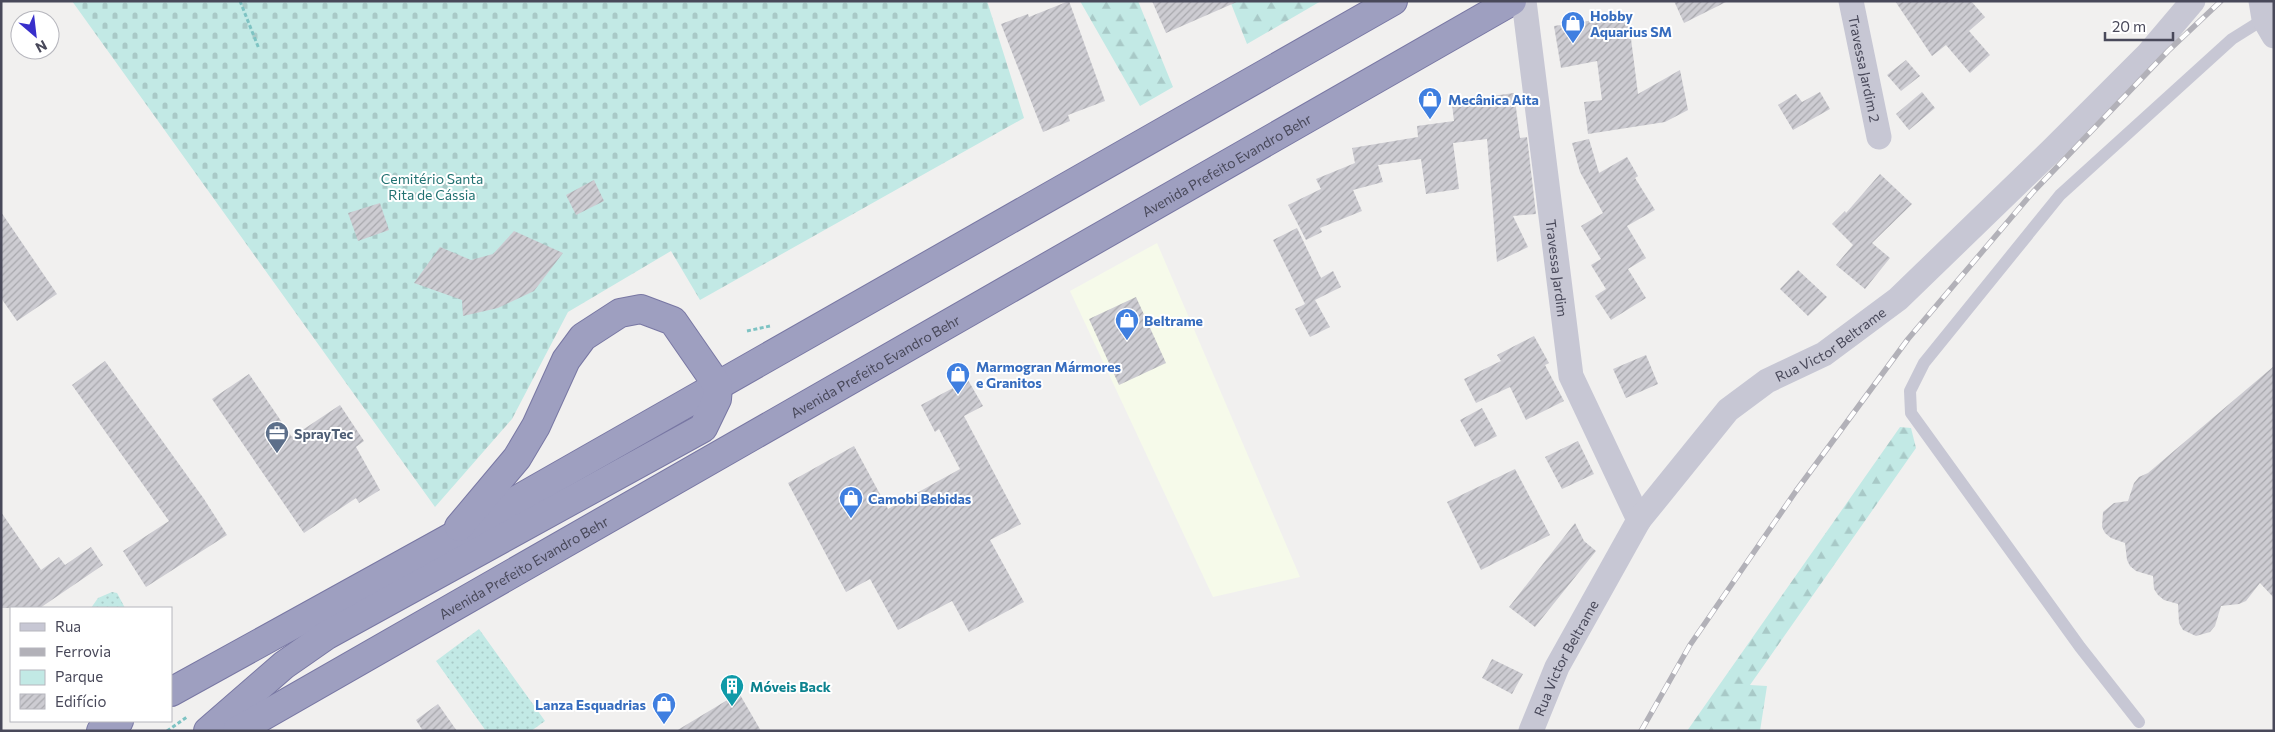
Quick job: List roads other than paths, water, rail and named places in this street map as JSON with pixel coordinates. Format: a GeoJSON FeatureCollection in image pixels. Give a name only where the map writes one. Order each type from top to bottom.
{"type":"FeatureCollection","features":[{"type":"Feature","properties":{"kind":"highway"},"geometry":{"type":"LineString","coordinates":[[172,691],[450,538],[1392,1]]}},
{"type":"Feature","properties":{"kind":"highway","name":"Avenida Prefeito Evandro Behr"},"geometry":{"type":"LineString","coordinates":[[238,731],[1512,1]]}},
{"type":"Feature","properties":{"kind":"highway"},"geometry":{"type":"LineString","coordinates":[[208,731],[284,665],[327,634],[703,428],[717,399],[718,386],[673,321],[641,310],[620,312],[601,323],[583,337],[566,360],[536,426],[517,458],[450,538]]}},
{"type":"Feature","properties":{"kind":"highway"},"geometry":{"type":"LineString","coordinates":[[101,731],[117,722]]}},
{"type":"Feature","properties":{"kind":"street","name":"Travessa Jardim"},"geometry":{"type":"LineString","coordinates":[[1524,1],[1570,376],[1638,520]]}},
{"type":"Feature","properties":{"kind":"street","name":"Travessa Jardim 2"},"geometry":{"type":"LineString","coordinates":[[1851,1],[1879,137]]}},
{"type":"Feature","properties":{"kind":"street","name":"Rua Victor Beltrame"},"geometry":{"type":"LineString","coordinates":[[1531,731],[1557,667],[1638,520],[1728,410],[1767,381],[1824,354],[1898,298],[2067,136],[2148,54],[2193,1]]}},
{"type":"Feature","properties":{"kind":"lane"},"geometry":{"type":"LineString","coordinates":[[2139,722],[2080,647],[1912,413],[1910,391],[1924,363],[2060,195],[2232,39],[2266,19]]}},
{"type":"Feature","properties":{"kind":"railway"},"geometry":{"type":"LineString","coordinates":[[1641,731],[1690,645],[1796,491],[1908,339],[2033,192],[2168,51],[2221,1]]}},
{"type":"Feature","properties":{"kind":"place","name":"Hobby Aquarius SM"},"geometry":{"type":"Point","coordinates":[1573,44]}},
{"type":"Feature","properties":{"kind":"place","name":"Mecânica Aita"},"geometry":{"type":"Point","coordinates":[1430,120]}},
{"type":"Feature","properties":{"kind":"place","name":"Beltrame"},"geometry":{"type":"Point","coordinates":[1127,341]}},
{"type":"Feature","properties":{"kind":"place","name":"Marmogran Mármores e Granitos"},"geometry":{"type":"Point","coordinates":[958,395]}},
{"type":"Feature","properties":{"kind":"place","name":"SprayTec"},"geometry":{"type":"Point","coordinates":[277,454]}},
{"type":"Feature","properties":{"kind":"place","name":"Camobi Bebidas"},"geometry":{"type":"Point","coordinates":[851,519]}},
{"type":"Feature","properties":{"kind":"place","name":"Móveis Back"},"geometry":{"type":"Point","coordinates":[732,707]}},
{"type":"Feature","properties":{"kind":"place","name":"Lanza Esquadrias"},"geometry":{"type":"Point","coordinates":[664,725]}},
{"type":"Feature","properties":{"kind":"park label","name":"Cemitério Santa Rita de Cássia"},"geometry":{"type":"Point","coordinates":[432,186]}}]}
